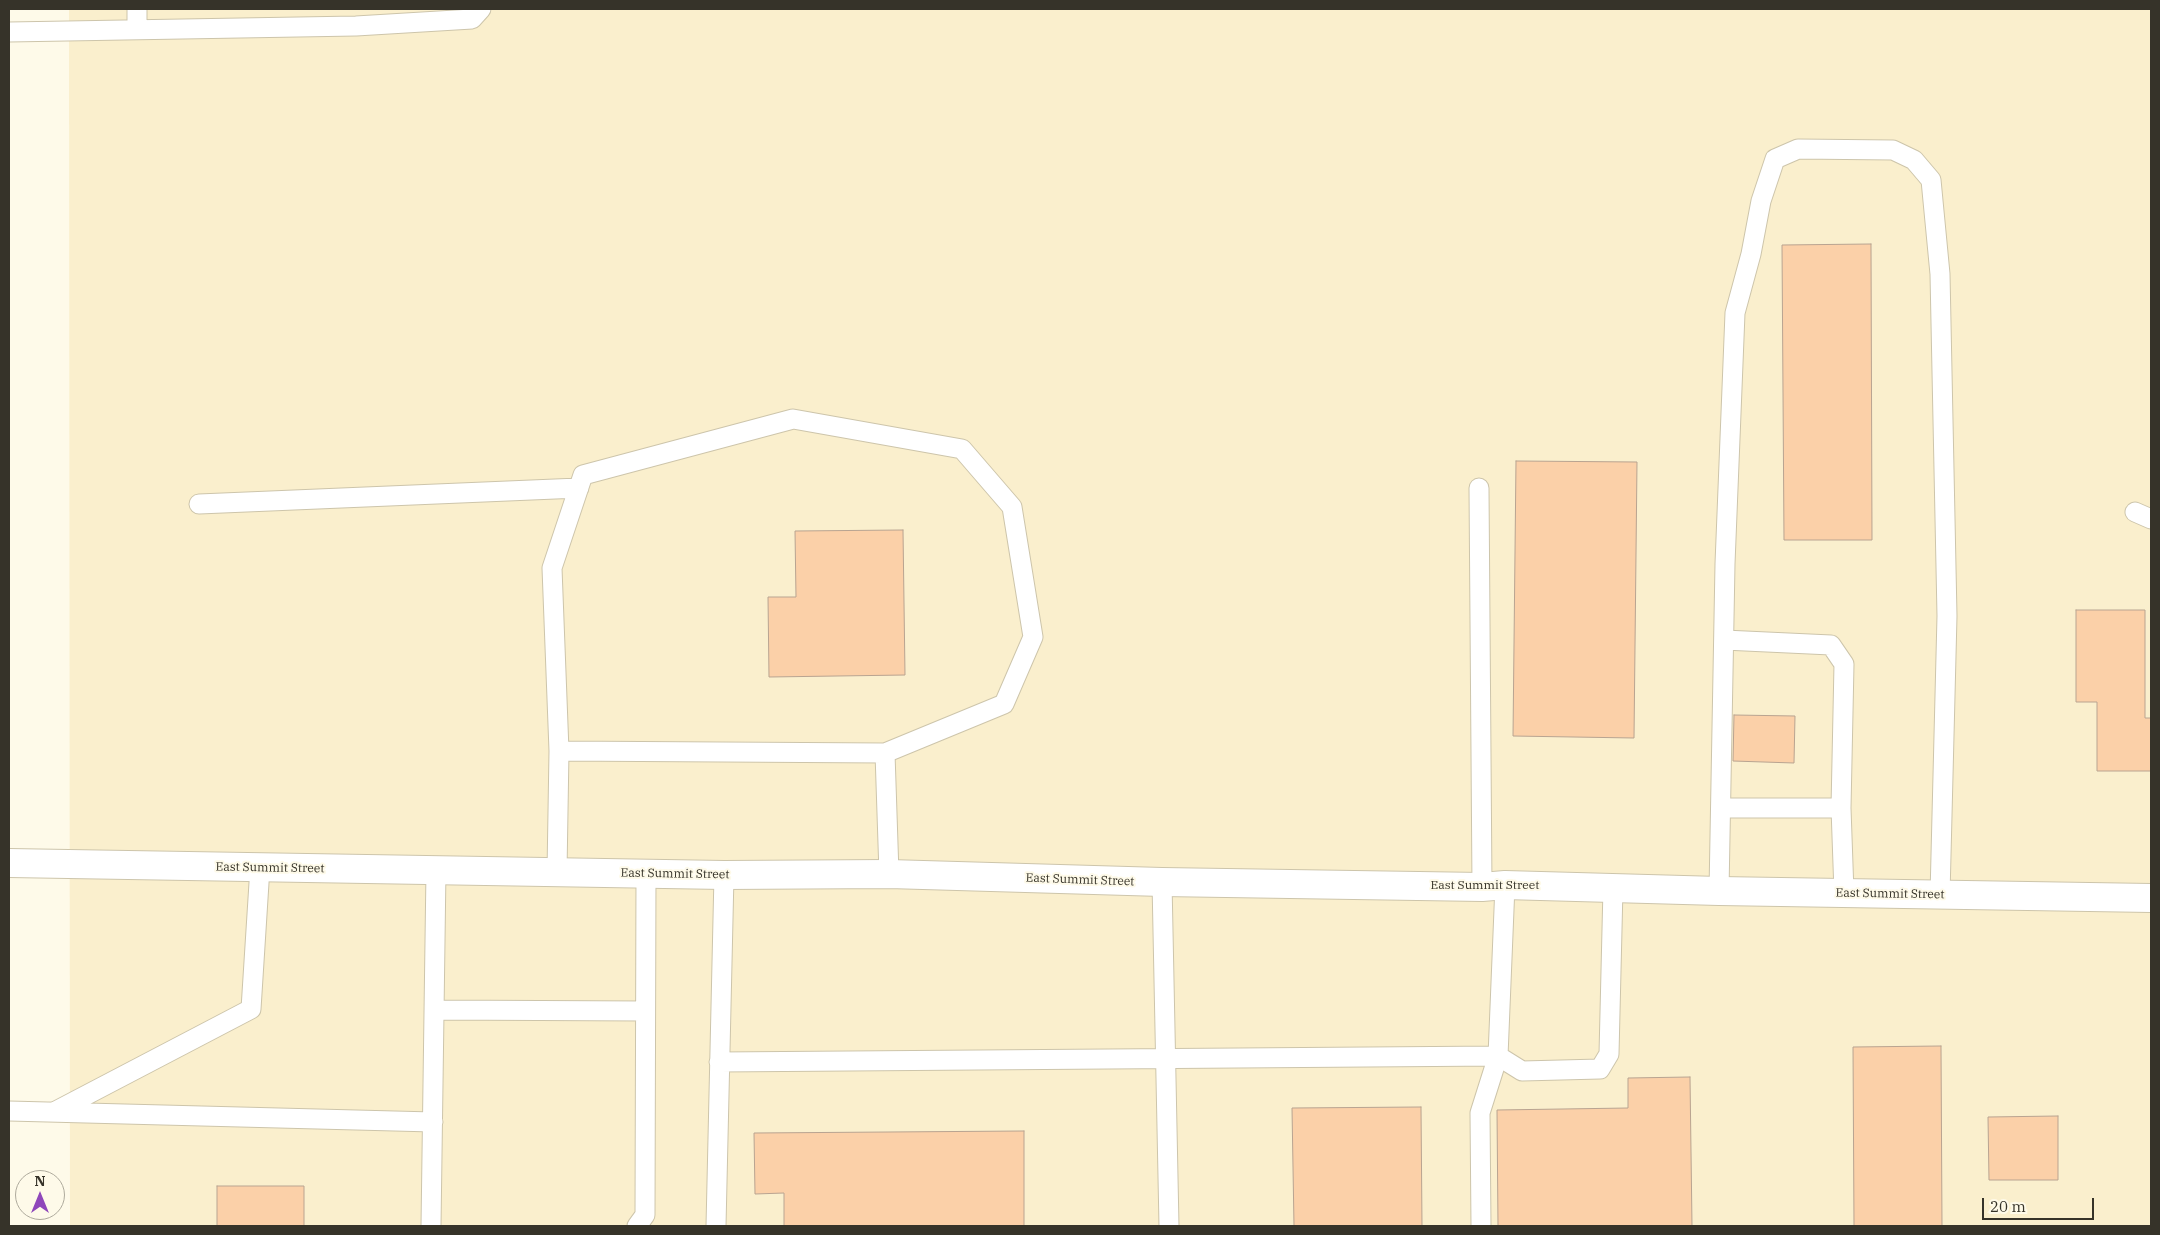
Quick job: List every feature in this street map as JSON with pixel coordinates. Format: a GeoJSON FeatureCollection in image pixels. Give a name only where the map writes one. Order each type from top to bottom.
{"type":"FeatureCollection","features":[{"type":"Feature","properties":{"kind":"street","name":"East Summit Street"},"geometry":{"type":"LineString","coordinates":[[9,863],[724,875],[889,874],[1162,882],[2151,898]]}},
{"type":"Feature","properties":{"kind":"lane"},"geometry":{"type":"LineString","coordinates":[[137,9],[137,29]]}},
{"type":"Feature","properties":{"kind":"lane"},"geometry":{"type":"LineString","coordinates":[[9,32],[356,26],[472,19],[481,9]]}},
{"type":"Feature","properties":{"kind":"lane"},"geometry":{"type":"LineString","coordinates":[[1719,891],[1724,640],[1735,313],[1751,254],[1761,201],[1775,159],[1798,149],[1893,150],[1914,160],[1931,180],[1940,274],[1947,616],[1940,895]]}},
{"type":"Feature","properties":{"kind":"lane"},"geometry":{"type":"LineString","coordinates":[[556,872],[559,751],[552,568],[583,475],[793,419],[962,449],[1012,507],[1034,638],[1004,704],[884,753],[559,751]]}},
{"type":"Feature","properties":{"kind":"lane"},"geometry":{"type":"LineString","coordinates":[[199,504],[579,488]]}},
{"type":"Feature","properties":{"kind":"lane"},"geometry":{"type":"LineString","coordinates":[[1479,488],[1494,886],[1498,1056],[1480,1113],[1481,1226]]}},
{"type":"Feature","properties":{"kind":"lane"},"geometry":{"type":"LineString","coordinates":[[1724,640],[1832,645],[1844,664],[1841,808],[1844,893]]}},
{"type":"Feature","properties":{"kind":"lane"},"geometry":{"type":"LineString","coordinates":[[884,753],[889,874]]}},
{"type":"Feature","properties":{"kind":"lane"},"geometry":{"type":"LineString","coordinates":[[1721,808],[1841,808]]}},
{"type":"Feature","properties":{"kind":"lane"},"geometry":{"type":"LineString","coordinates":[[53,1112],[251,1009],[260,867]]}},
{"type":"Feature","properties":{"kind":"lane"},"geometry":{"type":"LineString","coordinates":[[431,1226],[436,870]]}},
{"type":"Feature","properties":{"kind":"lane"},"geometry":{"type":"LineString","coordinates":[[637,1226],[645,1215],[646,874]]}},
{"type":"Feature","properties":{"kind":"lane"},"geometry":{"type":"LineString","coordinates":[[716,1226],[724,875]]}},
{"type":"Feature","properties":{"kind":"lane"},"geometry":{"type":"LineString","coordinates":[[1162,882],[1169,1226]]}},
{"type":"Feature","properties":{"kind":"lane"},"geometry":{"type":"LineString","coordinates":[[719,1062],[1498,1056],[1522,1071],[1600,1069],[1608,1054],[1613,888]]}},
{"type":"Feature","properties":{"kind":"lane"},"geometry":{"type":"LineString","coordinates":[[434,1010],[645,1011]]}},
{"type":"Feature","properties":{"kind":"lane"},"geometry":{"type":"LineString","coordinates":[[9,1111],[432,1122]]}},
{"type":"Feature","properties":{"kind":"shaded area"},"geometry":{"type":"Polygon","coordinates":[[[69,9],[2151,9],[2151,1226],[70,1226],[69,9]]]}},
{"type":"Feature","properties":{"kind":"building"},"geometry":{"type":"Polygon","coordinates":[[[1871,244],[1872,540],[1784,540],[1782,245],[1871,244]]]}},
{"type":"Feature","properties":{"kind":"building"},"geometry":{"type":"Polygon","coordinates":[[[1516,461],[1637,462],[1634,738],[1513,736],[1516,461]]]}},
{"type":"Feature","properties":{"kind":"building"},"geometry":{"type":"Polygon","coordinates":[[[903,530],[905,675],[769,677],[768,597],[796,597],[795,531],[903,530]]]}},
{"type":"Feature","properties":{"kind":"building"},"geometry":{"type":"Polygon","coordinates":[[[2076,610],[2145,610],[2145,718],[2151,718],[2151,771],[2097,771],[2097,702],[2076,702],[2076,610]]]}},
{"type":"Feature","properties":{"kind":"building"},"geometry":{"type":"Polygon","coordinates":[[[1734,715],[1795,716],[1794,763],[1733,761],[1734,715]]]}},
{"type":"Feature","properties":{"kind":"building"},"geometry":{"type":"Polygon","coordinates":[[[1941,1046],[1942,1226],[1854,1226],[1853,1047],[1941,1046]]]}},
{"type":"Feature","properties":{"kind":"building"},"geometry":{"type":"Polygon","coordinates":[[[1690,1077],[1692,1226],[1498,1226],[1497,1110],[1628,1108],[1628,1078],[1690,1077]]]}},
{"type":"Feature","properties":{"kind":"building"},"geometry":{"type":"Polygon","coordinates":[[[1421,1107],[1422,1226],[1294,1226],[1292,1108],[1421,1107]]]}},
{"type":"Feature","properties":{"kind":"building"},"geometry":{"type":"Polygon","coordinates":[[[2058,1116],[2058,1180],[1989,1180],[1988,1117],[2058,1116]]]}},
{"type":"Feature","properties":{"kind":"building"},"geometry":{"type":"Polygon","coordinates":[[[1024,1131],[1024,1226],[784,1226],[784,1193],[755,1194],[754,1133],[1024,1131]]]}},
{"type":"Feature","properties":{"kind":"building"},"geometry":{"type":"Polygon","coordinates":[[[217,1186],[304,1186],[304,1226],[217,1226],[217,1186]]]}}]}
